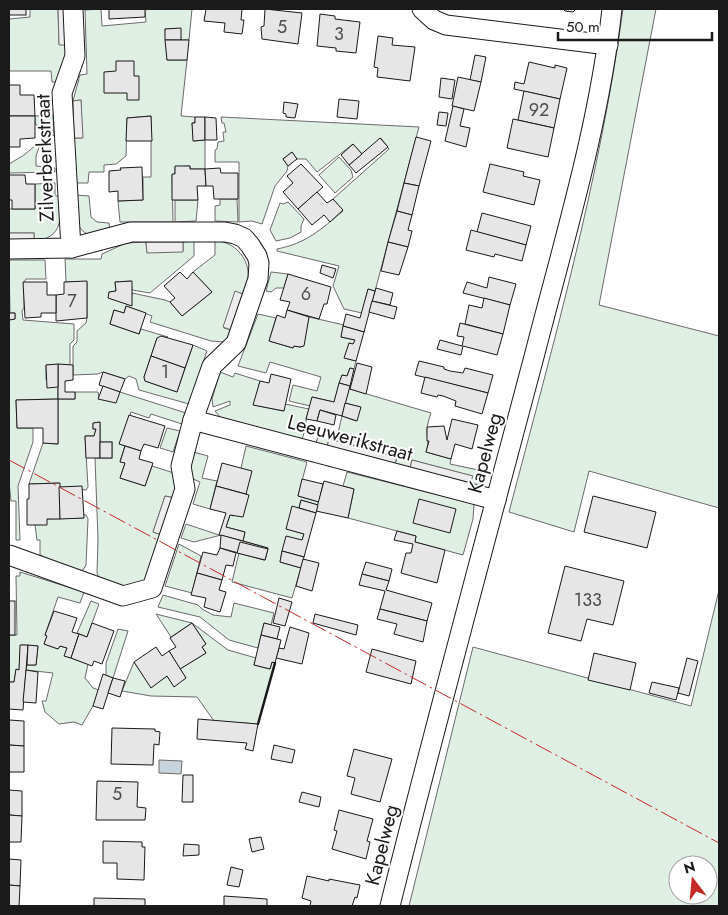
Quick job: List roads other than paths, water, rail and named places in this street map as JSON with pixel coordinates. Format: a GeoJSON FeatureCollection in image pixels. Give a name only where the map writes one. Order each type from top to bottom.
{"type":"FeatureCollection","features":[{"type":"Feature","properties":{"kind":"street","name":"Zilverberkstraat"},"geometry":{"type":"LineString","coordinates":[[71,248],[62,93],[75,56],[72,9]]}},
{"type":"Feature","properties":{"kind":"street"},"geometry":{"type":"LineString","coordinates":[[422,9],[434,20],[446,25],[608,45]]}},
{"type":"Feature","properties":{"kind":"street","name":"Kapelweg"},"geometry":{"type":"LineString","coordinates":[[390,906],[586,158],[608,45],[612,9]]}},
{"type":"Feature","properties":{"kind":"street"},"geometry":{"type":"LineString","coordinates":[[9,250],[71,248],[130,232],[226,232],[244,238],[257,256],[259,263],[258,279],[236,343],[212,366],[193,420],[182,466],[185,489],[152,588],[123,596],[9,555]]}},
{"type":"Feature","properties":{"kind":"street","name":"Leeuwerikstraat"},"geometry":{"type":"LineString","coordinates":[[193,420],[496,500]]}}]}
